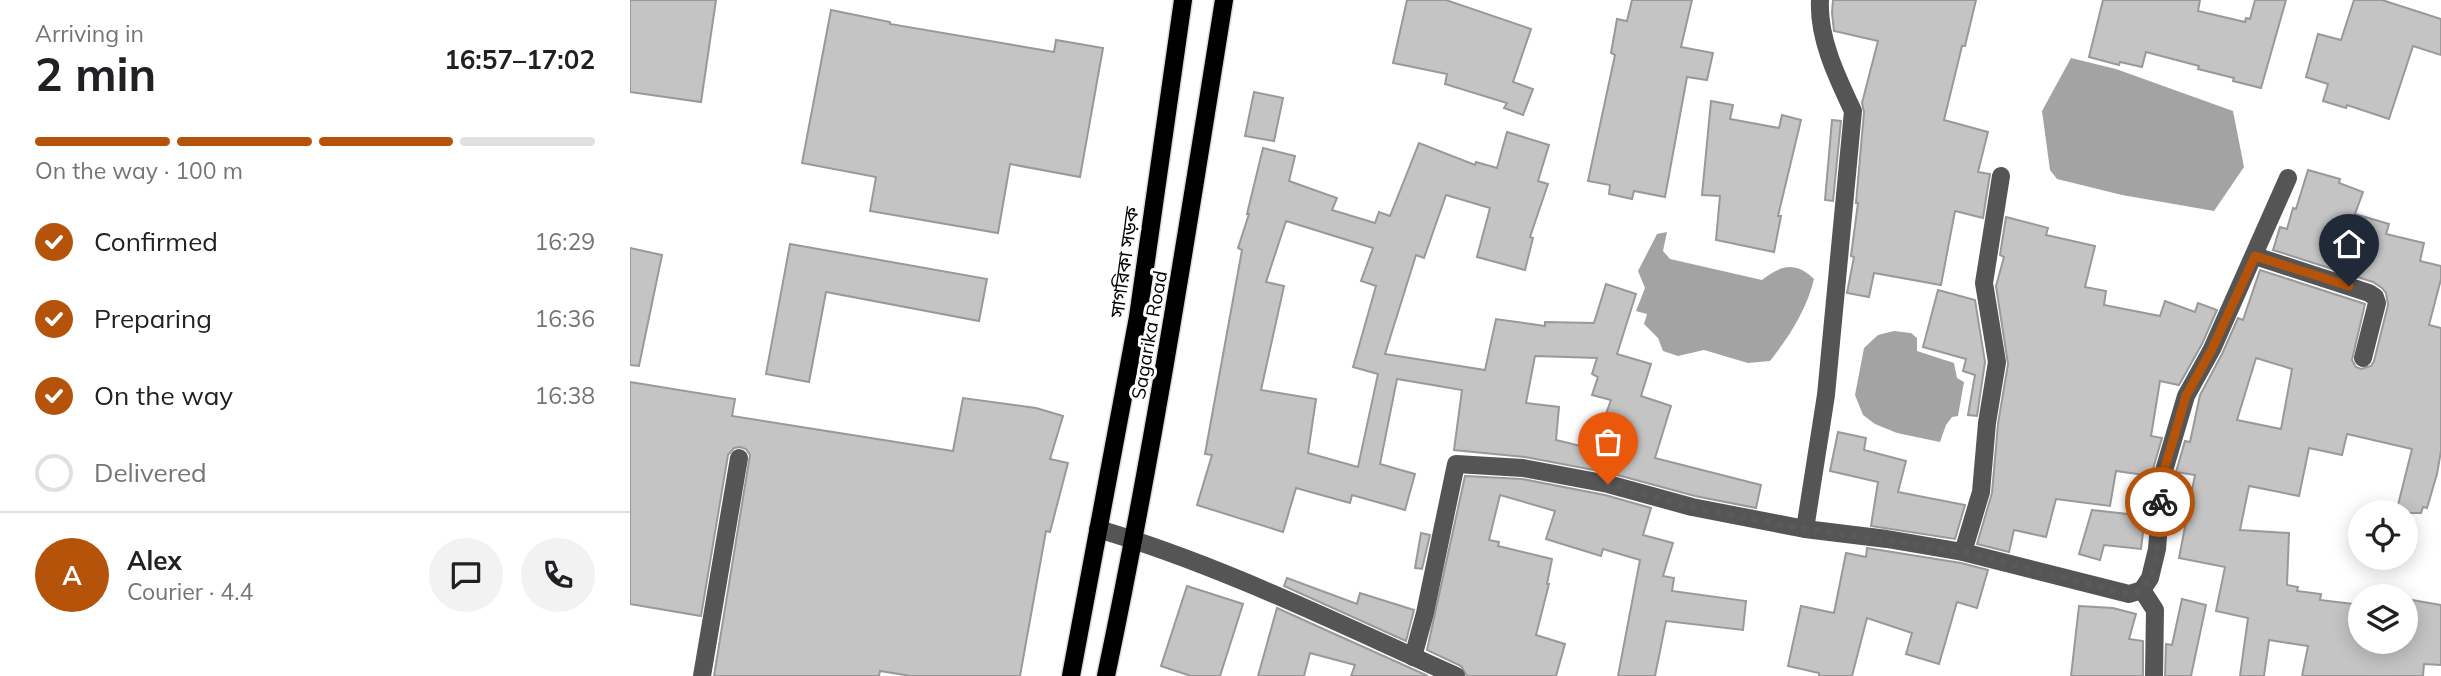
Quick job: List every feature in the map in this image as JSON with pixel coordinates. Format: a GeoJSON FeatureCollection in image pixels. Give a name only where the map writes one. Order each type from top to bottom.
{"type":"FeatureCollection","features":[{"type":"Feature","properties":{"kind":"main road","name":"সাগরিকা সড়ক"},"geometry":{"type":"LineString","coordinates":[[1098,529],[1138,317],[1184,0]]}},
{"type":"Feature","properties":{"kind":"main road","name":"Sagarika Road"},"geometry":{"type":"LineString","coordinates":[[1106,676],[1135,540],[1180,282],[1224,0]]}},
{"type":"Feature","properties":{"kind":"main road"},"geometry":{"type":"LineString","coordinates":[[1072,676],[1098,529]]}},
{"type":"Feature","properties":{"kind":"street"},"geometry":{"type":"LineString","coordinates":[[1805,529],[1826,395],[1853,111],[1839,80],[1819,19],[1820,0]]}},
{"type":"Feature","properties":{"kind":"street"},"geometry":{"type":"LineString","coordinates":[[1963,552],[1981,492],[1987,423],[1997,362],[1984,282],[2001,176]]}},
{"type":"Feature","properties":{"kind":"street"},"geometry":{"type":"LineString","coordinates":[[1413,657],[1425,613],[1456,464],[1523,468],[1608,484],[1692,507],[1805,529],[1963,552],[2129,594],[2141,590],[2150,578],[2157,549],[2163,474],[2186,396],[2212,349],[2288,178]]}},
{"type":"Feature","properties":{"kind":"street"},"geometry":{"type":"LineString","coordinates":[[2255,256],[2375,297],[2376,303],[2362,358]]}},
{"type":"Feature","properties":{"kind":"street"},"geometry":{"type":"LineString","coordinates":[[702,676],[739,458]]}},
{"type":"Feature","properties":{"kind":"street"},"geometry":{"type":"LineString","coordinates":[[1098,529],[1135,540],[1259,589],[1456,676]]}},
{"type":"Feature","properties":{"kind":"street"},"geometry":{"type":"LineString","coordinates":[[2141,590],[2155,610],[2154,676]]}},
{"type":"Feature","properties":{"kind":"shaded area"},"geometry":{"type":"Polygon","coordinates":[[[2071,58],[2116,69],[2233,111],[2244,167],[2214,211],[2122,195],[2057,179],[2050,170],[2042,111],[2071,58]]]}},
{"type":"Feature","properties":{"kind":"shaded area"},"geometry":{"type":"Polygon","coordinates":[[[1667,232],[1663,251],[1670,259],[1762,280],[1782,268],[1794,267],[1814,279],[1796,322],[1770,361],[1748,363],[1704,350],[1678,356],[1663,351],[1658,338],[1644,324],[1647,314],[1636,311],[1645,288],[1638,271],[1657,234],[1667,232]]]}},
{"type":"Feature","properties":{"kind":"shaded area"},"geometry":{"type":"Polygon","coordinates":[[[1894,331],[1911,333],[1917,338],[1917,351],[1954,363],[1957,378],[1964,382],[1958,416],[1952,417],[1946,425],[1940,442],[1897,433],[1875,424],[1863,415],[1855,395],[1864,348],[1878,335],[1894,331]]]}},
{"type":"Feature","properties":{"kind":"building"},"geometry":{"type":"Polygon","coordinates":[[[630,0],[716,0],[701,102],[630,92],[630,0]]]}},
{"type":"Feature","properties":{"kind":"building"},"geometry":{"type":"Polygon","coordinates":[[[1407,0],[1446,0],[1531,29],[1513,82],[1533,89],[1523,115],[1504,108],[1507,103],[1445,84],[1447,74],[1393,63],[1407,0]]]}},
{"type":"Feature","properties":{"kind":"building"},"geometry":{"type":"Polygon","coordinates":[[[1632,0],[1692,0],[1681,47],[1713,53],[1707,80],[1687,77],[1665,197],[1634,191],[1632,199],[1609,194],[1610,185],[1588,181],[1615,55],[1611,53],[1617,19],[1627,21],[1632,0]]]}},
{"type":"Feature","properties":{"kind":"building"},"geometry":{"type":"Polygon","coordinates":[[[1833,0],[1976,0],[1944,120],[1988,132],[1978,172],[1990,174],[1983,218],[1955,211],[1941,285],[1874,273],[1869,297],[1847,293],[1854,257],[1851,256],[1858,203],[1864,112],[1862,103],[1878,41],[1834,31],[1833,0]]]}},
{"type":"Feature","properties":{"kind":"building"},"geometry":{"type":"Polygon","coordinates":[[[2103,0],[2200,0],[2198,11],[2245,22],[2246,18],[2250,19],[2255,0],[2286,0],[2261,88],[2198,69],[2199,66],[2146,52],[2142,67],[2120,62],[2119,65],[2089,57],[2103,0]]]}},
{"type":"Feature","properties":{"kind":"building"},"geometry":{"type":"Polygon","coordinates":[[[2354,0],[2382,0],[2441,19],[2441,55],[2413,46],[2389,119],[2347,105],[2346,108],[2323,101],[2328,84],[2306,77],[2318,34],[2341,40],[2354,0]]]}},
{"type":"Feature","properties":{"kind":"building"},"geometry":{"type":"Polygon","coordinates":[[[831,10],[890,24],[1054,52],[1056,40],[1103,48],[1080,177],[1010,164],[998,233],[870,211],[876,177],[802,163],[831,10]]]}},
{"type":"Feature","properties":{"kind":"building"},"geometry":{"type":"Polygon","coordinates":[[[1254,92],[1283,98],[1274,141],[1245,136],[1254,92]]]}},
{"type":"Feature","properties":{"kind":"building"},"geometry":{"type":"Polygon","coordinates":[[[1711,101],[1733,105],[1730,119],[1779,128],[1782,115],[1801,120],[1778,216],[1781,216],[1774,252],[1716,240],[1720,196],[1702,195],[1711,101]]]}},
{"type":"Feature","properties":{"kind":"building"},"geometry":{"type":"Polygon","coordinates":[[[1832,120],[1841,121],[1833,201],[1825,200],[1832,120]]]}},
{"type":"Feature","properties":{"kind":"building"},"geometry":{"type":"Polygon","coordinates":[[[1507,132],[1549,145],[1538,181],[1548,184],[1530,237],[1533,238],[1525,270],[1477,257],[1490,208],[1446,195],[1424,258],[1416,255],[1385,354],[1485,370],[1496,319],[1545,326],[1545,322],[1594,323],[1606,284],[1636,294],[1617,354],[1651,364],[1641,396],[1671,406],[1655,458],[1761,485],[1756,508],[1695,496],[1610,473],[1525,457],[1454,450],[1462,390],[1397,379],[1380,464],[1415,474],[1405,510],[1352,495],[1350,503],[1296,488],[1283,532],[1197,505],[1212,455],[1205,454],[1242,250],[1238,248],[1249,214],[1263,148],[1295,156],[1289,181],[1337,198],[1332,210],[1375,223],[1379,212],[1390,216],[1419,143],[1475,165],[1476,162],[1497,168],[1507,132]],[[1286,221],[1266,282],[1284,286],[1261,390],[1316,399],[1308,453],[1358,467],[1378,374],[1353,367],[1376,286],[1361,281],[1373,248],[1286,221]],[[1535,356],[1526,403],[1559,407],[1556,440],[1593,449],[1611,400],[1592,395],[1598,377],[1592,374],[1597,358],[1535,356]]]}},
{"type":"Feature","properties":{"kind":"building"},"geometry":{"type":"Polygon","coordinates":[[[2308,170],[2340,179],[2339,183],[2363,192],[2355,214],[2389,224],[2386,234],[2424,243],[2420,261],[2441,266],[2441,279],[2429,325],[2441,328],[2441,451],[2427,508],[2423,507],[2421,513],[2418,513],[2418,500],[2399,500],[2412,449],[2347,434],[2342,455],[2309,448],[2299,496],[2249,486],[2240,530],[2289,533],[2287,585],[2298,587],[2297,591],[2321,594],[2320,600],[2348,603],[2348,654],[2418,654],[2418,601],[2441,605],[2441,665],[2424,664],[2423,676],[2302,676],[2308,646],[2269,640],[2264,676],[2240,676],[2248,618],[2216,611],[2225,567],[2179,558],[2195,475],[2176,472],[2185,441],[2190,442],[2200,395],[2238,318],[2243,320],[2260,270],[2365,304],[2352,360],[2356,367],[2361,369],[2371,366],[2374,361],[2388,305],[2386,293],[2373,282],[2273,250],[2280,227],[2287,229],[2293,208],[2296,209],[2308,170]],[[2256,358],[2237,420],[2281,429],[2292,369],[2256,358]]]}},
{"type":"Feature","properties":{"kind":"building"},"geometry":{"type":"Polygon","coordinates":[[[2006,217],[2048,228],[2046,235],[2095,246],[2085,287],[2106,291],[2104,305],[2160,316],[2165,301],[2195,312],[2198,303],[2217,310],[2179,385],[2160,381],[2151,436],[2162,438],[2151,476],[2116,471],[2110,506],[2056,499],[2046,537],[2014,530],[2009,552],[1977,544],[1992,493],[1998,424],[2008,364],[1996,286],[2004,257],[2000,255],[2006,217]]]}},
{"type":"Feature","properties":{"kind":"building"},"geometry":{"type":"Polygon","coordinates":[[[790,244],[987,279],[979,321],[826,292],[809,382],[766,374],[790,244]]]}},
{"type":"Feature","properties":{"kind":"building"},"geometry":{"type":"Polygon","coordinates":[[[630,248],[662,255],[639,366],[630,365],[630,248]]]}},
{"type":"Feature","properties":{"kind":"building"},"geometry":{"type":"Polygon","coordinates":[[[1938,290],[1975,300],[1985,362],[1977,416],[1968,415],[1975,375],[1963,371],[1966,359],[1923,347],[1938,290]]]}},
{"type":"Feature","properties":{"kind":"building"},"geometry":{"type":"Polygon","coordinates":[[[630,382],[735,399],[732,416],[953,451],[963,398],[1036,408],[1063,416],[1050,459],[1068,463],[1050,532],[1046,531],[1020,676],[911,676],[880,671],[879,676],[714,676],[750,455],[746,449],[740,447],[734,448],[728,455],[701,616],[630,604],[630,382]]]}},
{"type":"Feature","properties":{"kind":"building"},"geometry":{"type":"Polygon","coordinates":[[[1838,432],[1866,438],[1864,450],[1906,461],[1898,492],[1965,505],[1955,539],[1871,526],[1878,482],[1830,471],[1838,432]]]}},
{"type":"Feature","properties":{"kind":"building"},"geometry":{"type":"Polygon","coordinates":[[[1465,476],[1522,479],[1605,495],[1651,508],[1643,535],[1673,543],[1663,576],[1674,578],[1672,591],[1746,601],[1743,630],[1666,621],[1655,676],[1618,676],[1640,560],[1603,549],[1601,556],[1546,539],[1555,511],[1500,495],[1489,540],[1499,542],[1498,546],[1552,559],[1549,584],[1536,635],[1565,644],[1556,676],[1467,676],[1461,666],[1427,650],[1465,476]]]}},
{"type":"Feature","properties":{"kind":"building"},"geometry":{"type":"Polygon","coordinates":[[[2092,510],[2145,516],[2141,549],[2104,545],[2100,560],[2079,554],[2092,510]]]}},
{"type":"Feature","properties":{"kind":"building"},"geometry":{"type":"Polygon","coordinates":[[[1421,533],[1430,535],[1422,569],[1415,568],[1421,533]]]}},
{"type":"Feature","properties":{"kind":"building"},"geometry":{"type":"Polygon","coordinates":[[[1867,548],[1988,570],[1977,608],[1957,602],[1939,664],[1906,654],[1912,633],[1867,618],[1852,676],[1819,676],[1819,673],[1788,666],[1801,606],[1834,613],[1846,553],[1866,557],[1867,548]]]}},
{"type":"Feature","properties":{"kind":"building"},"geometry":{"type":"Polygon","coordinates":[[[1287,578],[1357,604],[1360,593],[1414,610],[1406,641],[1284,586],[1287,578]]]}},
{"type":"Feature","properties":{"kind":"building"},"geometry":{"type":"Polygon","coordinates":[[[1187,586],[1243,604],[1220,676],[1191,676],[1161,666],[1187,586]]]}},
{"type":"Feature","properties":{"kind":"building"},"geometry":{"type":"Polygon","coordinates":[[[2182,599],[2206,605],[2191,676],[2165,676],[2166,644],[2172,645],[2182,599]]]}},
{"type":"Feature","properties":{"kind":"building"},"geometry":{"type":"Polygon","coordinates":[[[2079,606],[2113,608],[2136,614],[2129,639],[2143,641],[2143,676],[2071,676],[2079,606]]]}},
{"type":"Feature","properties":{"kind":"building"},"geometry":{"type":"Polygon","coordinates":[[[1277,608],[1428,676],[1351,676],[1355,665],[1310,653],[1304,676],[1258,676],[1277,608]]]}},
{"type":"Feature","properties":{"kind":"way so far"},"geometry":{"type":"LineString","coordinates":[[1608,484],[1692,507],[1782,525],[1963,552],[2129,594],[2141,590],[2150,578],[2157,549],[2160,502]]}},
{"type":"Feature","properties":{"kind":"route"},"geometry":{"type":"LineString","coordinates":[[2160,502],[2163,474],[2186,396],[2212,349],[2255,256],[2349,286]]}}]}
